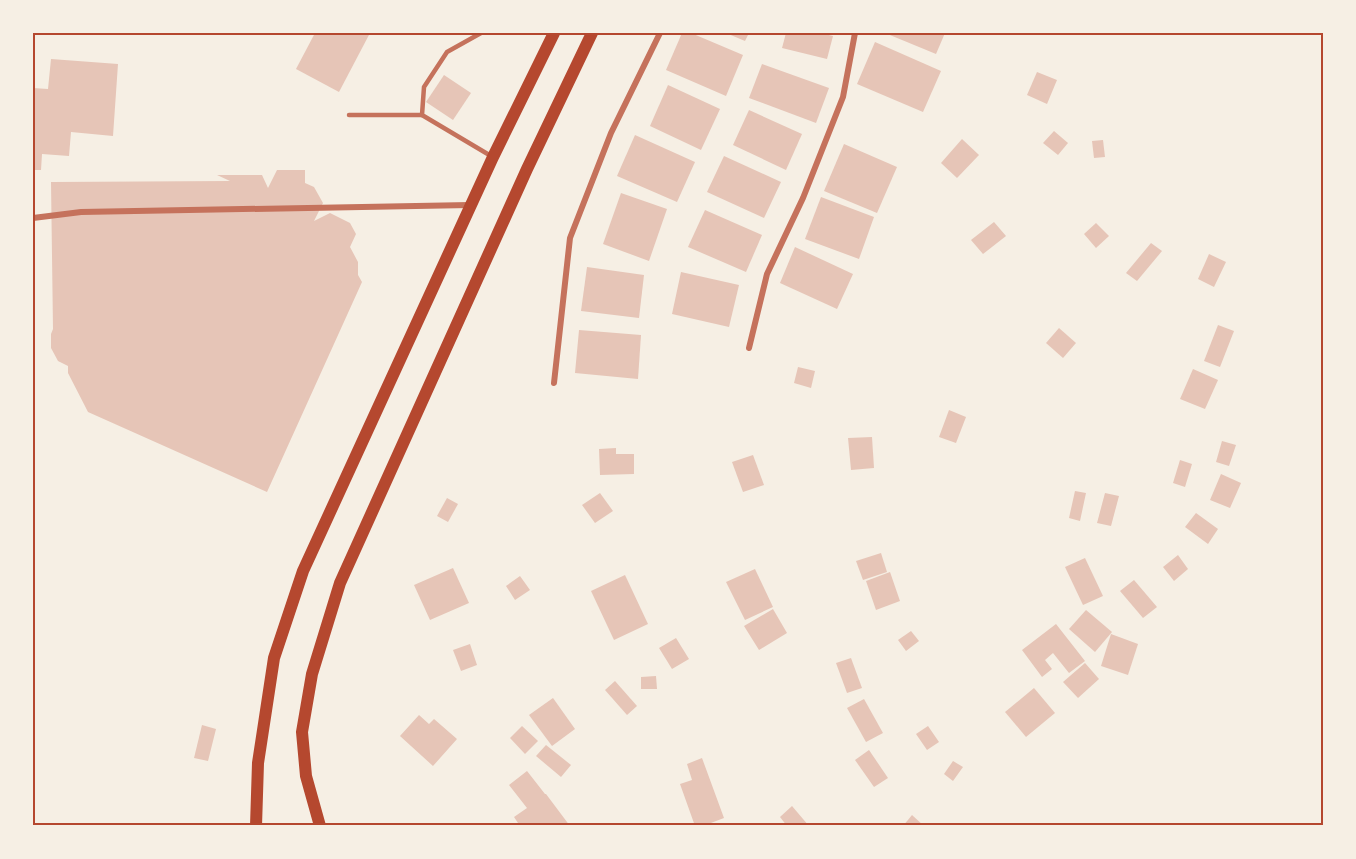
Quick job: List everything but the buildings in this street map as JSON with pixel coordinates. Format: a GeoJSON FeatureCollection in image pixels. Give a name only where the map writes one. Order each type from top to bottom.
{"type":"FeatureCollection","features":[{"type":"Feature","properties":{"kind":"main road"},"geometry":{"type":"LineString","coordinates":[[256,826],[258,763],[274,658],[303,571],[493,157],[554,33]]}},
{"type":"Feature","properties":{"kind":"main road"},"geometry":{"type":"LineString","coordinates":[[320,826],[306,776],[302,732],[312,674],[340,583],[527,169],[592,33]]}},
{"type":"Feature","properties":{"kind":"street"},"geometry":{"type":"LineString","coordinates":[[554,383],[570,238],[611,134],[660,33]]}},
{"type":"Feature","properties":{"kind":"street"},"geometry":{"type":"LineString","coordinates":[[749,348],[766,274],[803,198],[843,97],[855,33]]}},
{"type":"Feature","properties":{"kind":"street"},"geometry":{"type":"LineString","coordinates":[[33,218],[81,212],[471,205]]}},
{"type":"Feature","properties":{"kind":"lane"},"geometry":{"type":"LineString","coordinates":[[422,115],[424,87],[447,52],[481,33]]}},
{"type":"Feature","properties":{"kind":"lane"},"geometry":{"type":"LineString","coordinates":[[349,115],[422,115],[493,157]]}}]}
